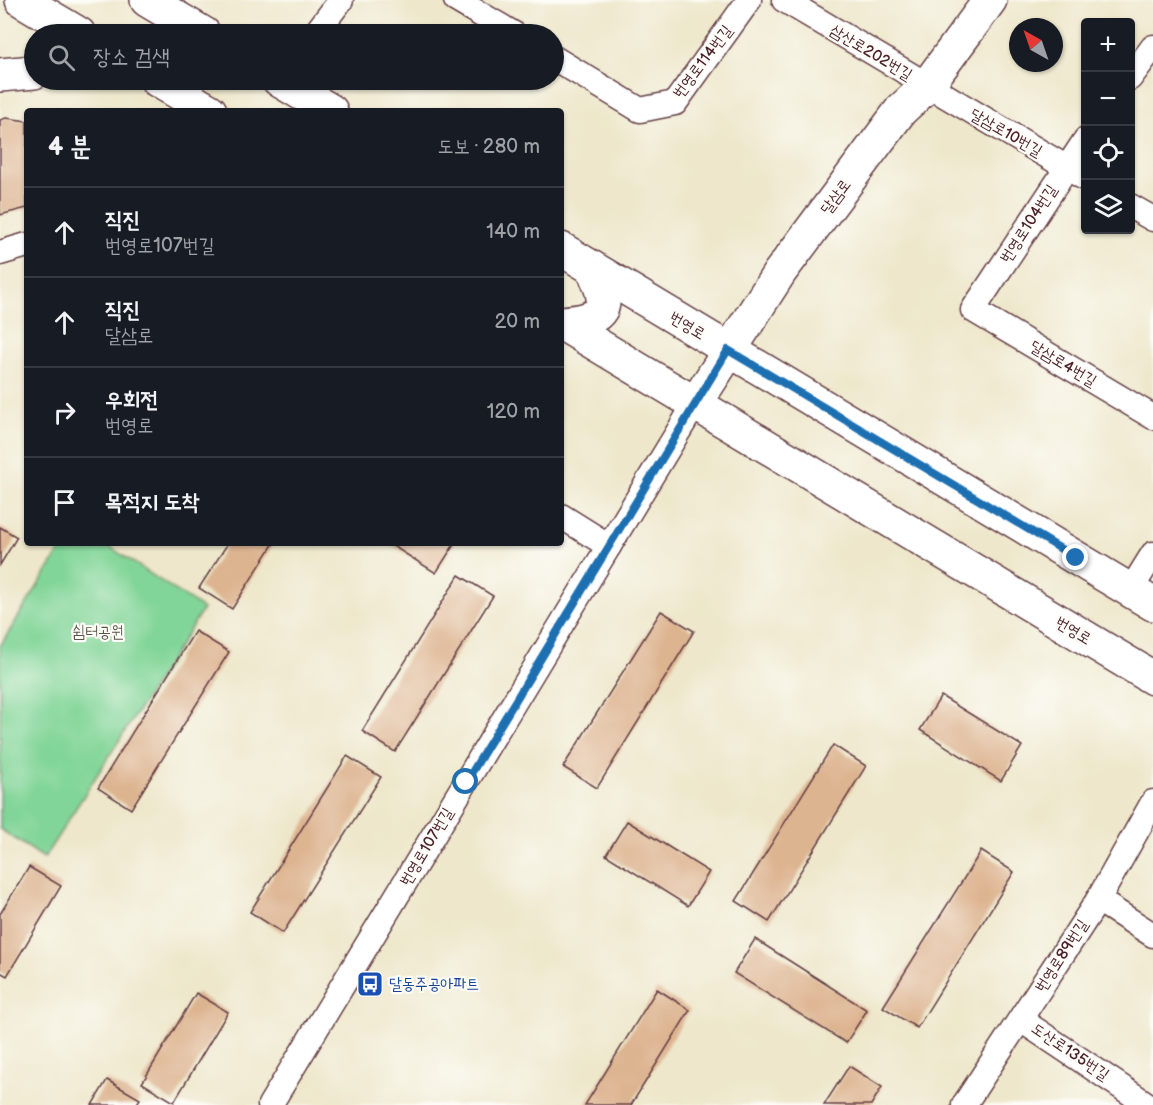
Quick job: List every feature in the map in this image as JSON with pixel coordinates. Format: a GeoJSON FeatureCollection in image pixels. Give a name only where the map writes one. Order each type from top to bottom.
{"type":"FeatureCollection","features":[{"type":"Feature","properties":{"kind":"main road"},"geometry":{"type":"LineString","coordinates":[[22,0],[62,24]]}},
{"type":"Feature","properties":{"kind":"main road"},"geometry":{"type":"LineString","coordinates":[[67,0],[67,15],[72,24]]}},
{"type":"Feature","properties":{"kind":"main road"},"geometry":{"type":"LineString","coordinates":[[147,0],[187,24]]}},
{"type":"Feature","properties":{"kind":"main road"},"geometry":{"type":"LineString","coordinates":[[189,0],[209,24]]}},
{"type":"Feature","properties":{"kind":"main road","name":"달삼로"},"geometry":{"type":"LineString","coordinates":[[695,404],[780,272],[901,110],[926,87],[990,0]]}},
{"type":"Feature","properties":{"kind":"main road"},"geometry":{"type":"LineString","coordinates":[[0,75],[24,73]]}},
{"type":"Feature","properties":{"kind":"main road"},"geometry":{"type":"LineString","coordinates":[[175,90],[205,108]]}},
{"type":"Feature","properties":{"kind":"main road"},"geometry":{"type":"LineString","coordinates":[[296,90],[326,108]]}},
{"type":"Feature","properties":{"kind":"main road","name":"번영로"},"geometry":{"type":"LineString","coordinates":[[564,251],[1142,598]]}},
{"type":"Feature","properties":{"kind":"main road"},"geometry":{"type":"LineString","coordinates":[[564,323],[580,322],[593,317],[605,301],[602,287],[592,268]]}},
{"type":"Feature","properties":{"kind":"main road","name":"번영로"},"geometry":{"type":"LineString","coordinates":[[564,325],[1153,678]]}},
{"type":"Feature","properties":{"kind":"street"},"geometry":{"type":"LineString","coordinates":[[323,24],[341,0]]}},
{"type":"Feature","properties":{"kind":"street"},"geometry":{"type":"LineString","coordinates":[[456,0],[497,24]]}},
{"type":"Feature","properties":{"kind":"street","name":"번영로114번길"},"geometry":{"type":"LineString","coordinates":[[564,64],[640,110],[675,103],[749,0]]}},
{"type":"Feature","properties":{"kind":"street","name":"삼산로202번길"},"geometry":{"type":"LineString","coordinates":[[784,0],[926,87]]}},
{"type":"Feature","properties":{"kind":"street"},"geometry":{"type":"LineString","coordinates":[[1135,72],[1153,47]]}},
{"type":"Feature","properties":{"kind":"street","name":"달삼로10번길"},"geometry":{"type":"LineString","coordinates":[[926,87],[1075,173]]}},
{"type":"Feature","properties":{"kind":"street","name":"번영로104번길"},"geometry":{"type":"LineString","coordinates":[[973,310],[1075,173],[1081,154]]}},
{"type":"Feature","properties":{"kind":"street"},"geometry":{"type":"LineString","coordinates":[[1135,208],[1153,219]]}},
{"type":"Feature","properties":{"kind":"street"},"geometry":{"type":"LineString","coordinates":[[0,253],[24,246]]}},
{"type":"Feature","properties":{"kind":"street","name":"달삼로4번길"},"geometry":{"type":"LineString","coordinates":[[973,310],[1153,417]]}},
{"type":"Feature","properties":{"kind":"street","name":"번영로107번길"},"geometry":{"type":"LineString","coordinates":[[270,1105],[695,404]]}},
{"type":"Feature","properties":{"kind":"street"},"geometry":{"type":"LineString","coordinates":[[564,518],[609,546]]}},
{"type":"Feature","properties":{"kind":"street"},"geometry":{"type":"LineString","coordinates":[[1142,598],[1153,554]]}},
{"type":"Feature","properties":{"kind":"street","name":"번영로89번길"},"geometry":{"type":"LineString","coordinates":[[964,1105],[1098,900],[1153,802]]}},
{"type":"Feature","properties":{"kind":"street"},"geometry":{"type":"LineString","coordinates":[[1098,900],[1153,935]]}},
{"type":"Feature","properties":{"kind":"street","name":"도산로135번길"},"geometry":{"type":"LineString","coordinates":[[1021,1020],[1145,1104]]}},
{"type":"Feature","properties":{"kind":"green space","name":"쉼터공원"},"geometry":{"type":"Polygon","coordinates":[[[63,546],[108,546],[203,609],[44,858],[0,829],[0,646],[63,546]]]}},
{"type":"Feature","properties":{"kind":"building"},"geometry":{"type":"Polygon","coordinates":[[[6,118],[24,121],[24,209],[0,215],[0,120],[6,118]]]}},
{"type":"Feature","properties":{"kind":"building"},"geometry":{"type":"Polygon","coordinates":[[[0,527],[17,537],[0,565],[0,527]]]}},
{"type":"Feature","properties":{"kind":"building"},"geometry":{"type":"Polygon","coordinates":[[[226,546],[272,546],[232,609],[199,588],[226,546]]]}},
{"type":"Feature","properties":{"kind":"building"},"geometry":{"type":"Polygon","coordinates":[[[393,546],[453,546],[436,573],[393,546]]]}},
{"type":"Feature","properties":{"kind":"building"},"geometry":{"type":"Polygon","coordinates":[[[459,575],[493,596],[395,752],[362,731],[459,575]]]}},
{"type":"Feature","properties":{"kind":"building"},"geometry":{"type":"Polygon","coordinates":[[[661,611],[694,631],[597,788],[563,767],[661,611]]]}},
{"type":"Feature","properties":{"kind":"building"},"geometry":{"type":"Polygon","coordinates":[[[195,631],[229,652],[131,809],[98,788],[195,631]]]}},
{"type":"Feature","properties":{"kind":"building"},"geometry":{"type":"Polygon","coordinates":[[[941,696],[1022,746],[1001,781],[920,730],[941,696]]]}},
{"type":"Feature","properties":{"kind":"building"},"geometry":{"type":"Polygon","coordinates":[[[833,745],[866,766],[769,922],[736,901],[833,745]]]}},
{"type":"Feature","properties":{"kind":"building"},"geometry":{"type":"Polygon","coordinates":[[[347,756],[381,777],[283,933],[250,912],[347,756]]]}},
{"type":"Feature","properties":{"kind":"building"},"geometry":{"type":"Polygon","coordinates":[[[627,821],[709,872],[688,906],[606,855],[627,821]]]}},
{"type":"Feature","properties":{"kind":"building"},"geometry":{"type":"Polygon","coordinates":[[[981,851],[1014,872],[917,1028],[883,1007],[981,851]]]}},
{"type":"Feature","properties":{"kind":"building"},"geometry":{"type":"Polygon","coordinates":[[[29,867],[61,886],[7,976],[0,972],[0,914],[29,867]]]}},
{"type":"Feature","properties":{"kind":"building"},"geometry":{"type":"Polygon","coordinates":[[[755,939],[867,1010],[846,1043],[734,973],[755,939]]]}},
{"type":"Feature","properties":{"kind":"building"},"geometry":{"type":"Polygon","coordinates":[[[657,989],[690,1010],[631,1105],[585,1105],[657,989]]]}},
{"type":"Feature","properties":{"kind":"building"},"geometry":{"type":"Polygon","coordinates":[[[196,993],[228,1012],[174,1102],[142,1083],[196,993]]]}},
{"type":"Feature","properties":{"kind":"building"},"geometry":{"type":"Polygon","coordinates":[[[849,1066],[882,1087],[871,1105],[824,1105],[849,1066]]]}},
{"type":"Feature","properties":{"kind":"building"},"geometry":{"type":"Polygon","coordinates":[[[107,1080],[140,1099],[136,1105],[92,1105],[107,1080]]]}},
{"type":"Feature","properties":{"kind":"place","name":"달동주공아파트"},"geometry":{"type":"Point","coordinates":[370,984]}},
{"type":"Feature","properties":{"kind":"route"},"geometry":{"type":"LineString","coordinates":[[466,782],[728,350],[1076,558]]}}]}
